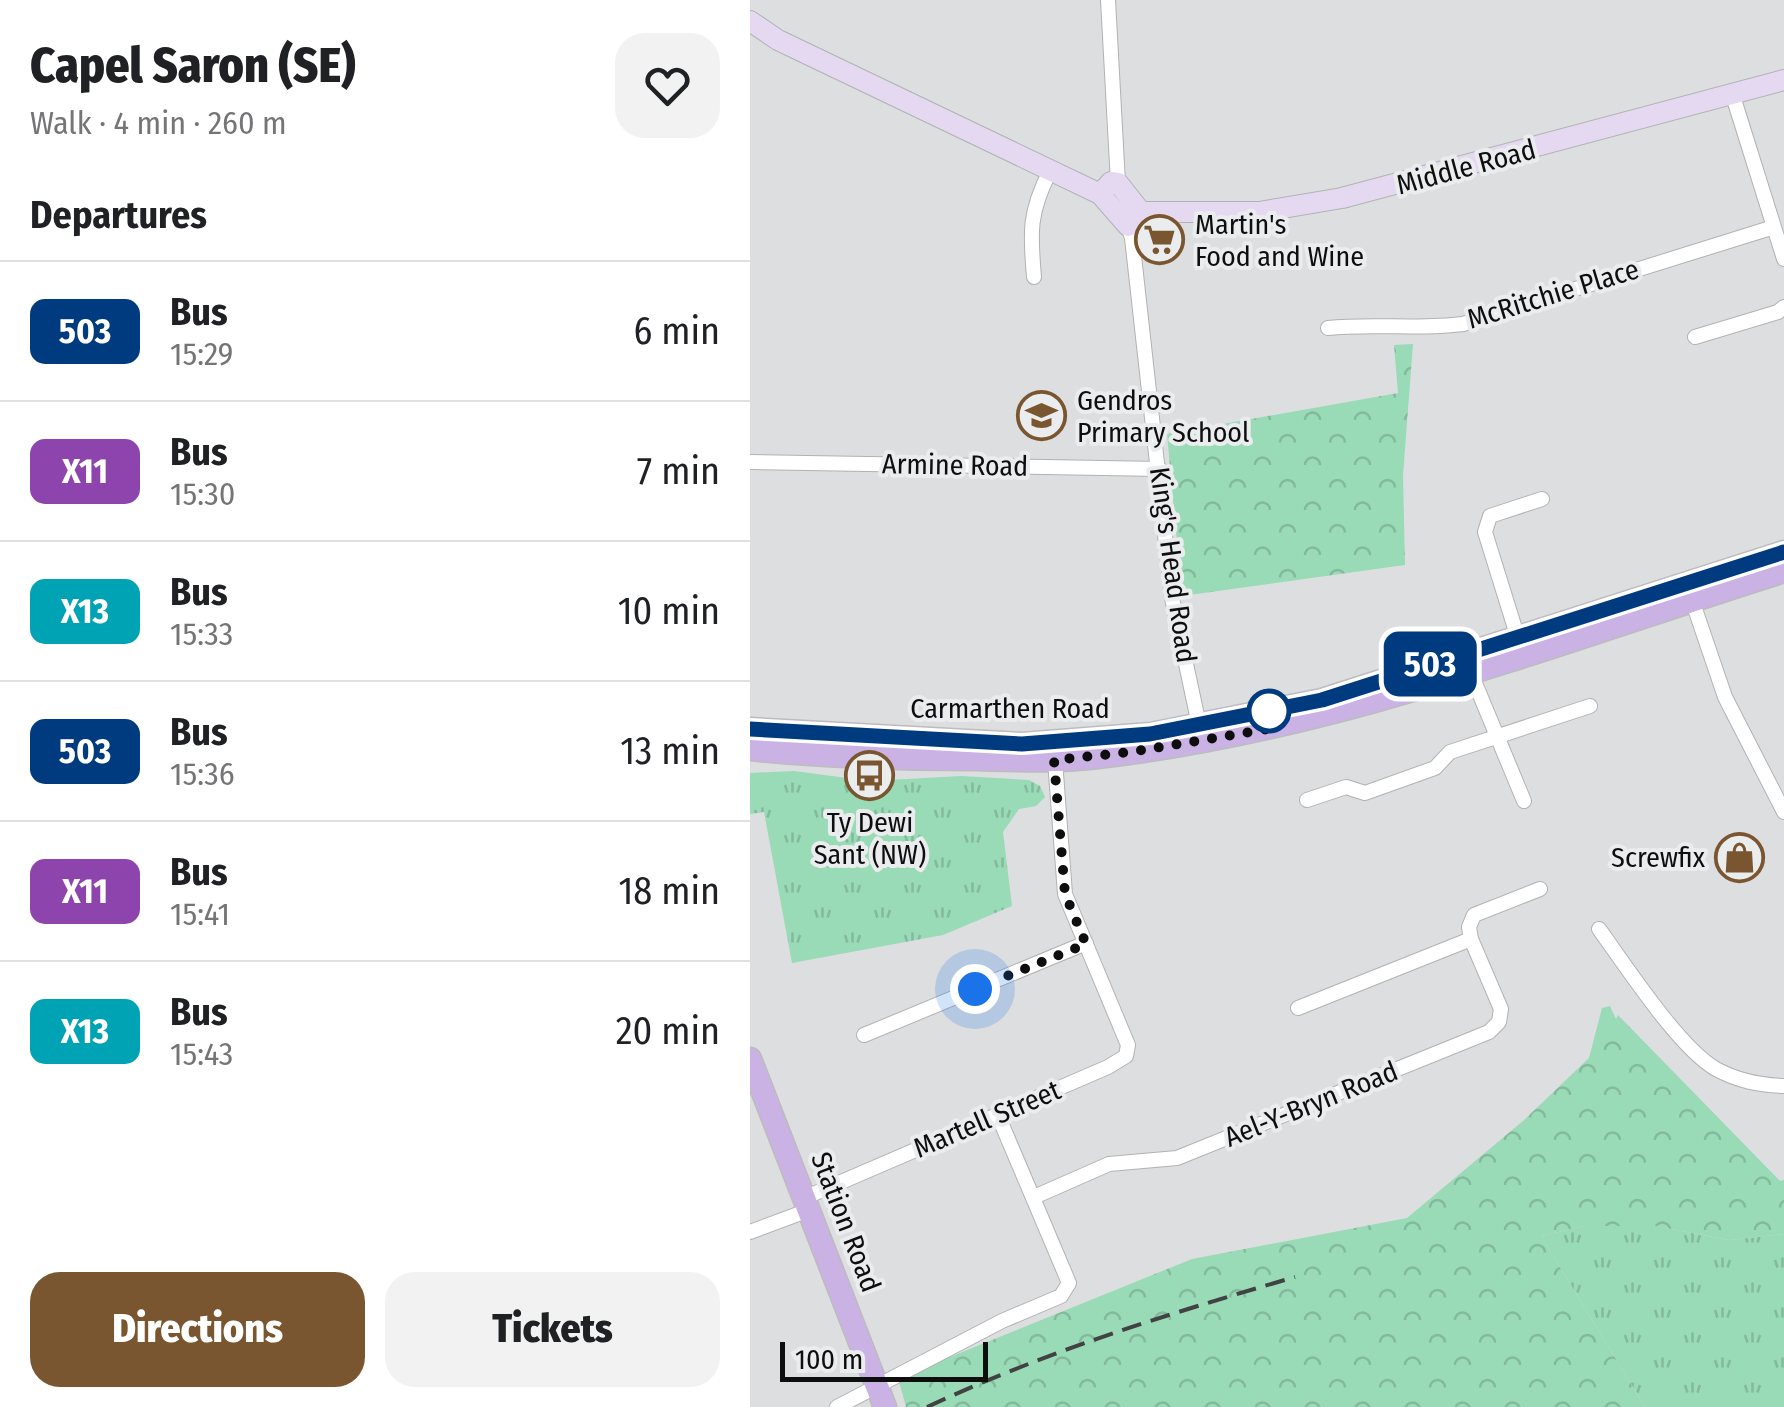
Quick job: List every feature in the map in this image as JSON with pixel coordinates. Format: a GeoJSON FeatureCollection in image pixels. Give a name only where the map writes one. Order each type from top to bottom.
{"type":"FeatureCollection","features":[{"type":"Feature","properties":{"kind":"main road","name":"Carmarthen Road"},"geometry":{"type":"LineString","coordinates":[[750,729],[1022,744],[1130,738],[1322,700],[1784,552]]}},
{"type":"Feature","properties":{"kind":"main road","name":"Carmarthen Road"},"geometry":{"type":"LineString","coordinates":[[750,749],[878,759],[1054,760],[1131,752],[1268,729],[1342,711],[1784,571]]}},
{"type":"Feature","properties":{"kind":"main road","name":"Station Road"},"geometry":{"type":"LineString","coordinates":[[750,1059],[880,1394]]}},
{"type":"Feature","properties":{"kind":"street"},"geometry":{"type":"LineString","coordinates":[[1108,0],[1109,188]]}},
{"type":"Feature","properties":{"kind":"street"},"geometry":{"type":"LineString","coordinates":[[750,21],[778,40],[1050,171],[1109,188],[1135,219]]}},
{"type":"Feature","properties":{"kind":"street","name":"Middle Road"},"geometry":{"type":"LineString","coordinates":[[1135,219],[1258,212],[1398,186],[1784,80]]}},
{"type":"Feature","properties":{"kind":"street"},"geometry":{"type":"LineString","coordinates":[[1732,93],[1784,258]]}},
{"type":"Feature","properties":{"kind":"street"},"geometry":{"type":"LineString","coordinates":[[1034,277],[1030,222],[1036,198],[1050,171]]}},
{"type":"Feature","properties":{"kind":"street","name":"King's Head Road"},"geometry":{"type":"LineString","coordinates":[[1135,219],[1132,238],[1172,598],[1199,725]]}},
{"type":"Feature","properties":{"kind":"street","name":"McRitchie Place"},"geometry":{"type":"LineString","coordinates":[[1328,328],[1371,324],[1427,329],[1463,324],[1774,227]]}},
{"type":"Feature","properties":{"kind":"street"},"geometry":{"type":"LineString","coordinates":[[1696,337],[1784,307]]}},
{"type":"Feature","properties":{"kind":"street","name":"Armine Road"},"geometry":{"type":"LineString","coordinates":[[750,462],[1160,468]]}},
{"type":"Feature","properties":{"kind":"street"},"geometry":{"type":"LineString","coordinates":[[1517,635],[1484,532],[1485,523],[1490,516],[1542,498]]}},
{"type":"Feature","properties":{"kind":"street"},"geometry":{"type":"LineString","coordinates":[[1692,600],[1725,697],[1784,812]]}},
{"type":"Feature","properties":{"kind":"street"},"geometry":{"type":"LineString","coordinates":[[1470,671],[1524,802]]}},
{"type":"Feature","properties":{"kind":"street"},"geometry":{"type":"LineString","coordinates":[[1306,800],[1346,787],[1365,793],[1435,768],[1450,752],[1590,706]]}},
{"type":"Feature","properties":{"kind":"street","name":"Martell Street"},"geometry":{"type":"LineString","coordinates":[[750,1232],[997,1113],[1126,1056],[1128,1045],[1065,894],[1054,760]]}},
{"type":"Feature","properties":{"kind":"street"},"geometry":{"type":"LineString","coordinates":[[1298,1008],[1471,938],[1469,927],[1474,915],[1540,889]]}},
{"type":"Feature","properties":{"kind":"street"},"geometry":{"type":"LineString","coordinates":[[1599,930],[1688,1046],[1714,1068],[1754,1085],[1784,1086]]}},
{"type":"Feature","properties":{"kind":"street","name":"Ael-Y-Bryn Road"},"geometry":{"type":"LineString","coordinates":[[1034,1197],[1109,1164],[1177,1158],[1489,1032],[1499,1022],[1501,1010],[1471,938]]}},
{"type":"Feature","properties":{"kind":"street"},"geometry":{"type":"LineString","coordinates":[[864,1035],[1086,944]]}},
{"type":"Feature","properties":{"kind":"street"},"geometry":{"type":"LineString","coordinates":[[837,1407],[880,1394],[1002,1321],[1061,1296],[1069,1283],[997,1113]]}},
{"type":"Feature","properties":{"kind":"green space"},"geometry":{"type":"Polygon","coordinates":[[[1413,344],[1403,475],[1405,565],[1182,596],[1167,434],[1398,393],[1394,345],[1413,344]]]}},
{"type":"Feature","properties":{"kind":"green space"},"geometry":{"type":"Polygon","coordinates":[[[794,771],[870,781],[961,776],[1029,780],[1040,786],[1045,797],[1036,806],[1019,809],[1003,832],[1012,906],[943,935],[792,963],[764,812],[750,814],[750,773],[794,771]]]}},
{"type":"Feature","properties":{"kind":"green space"},"geometry":{"type":"Polygon","coordinates":[[[1610,1006],[1616,1019],[1618,1015],[1780,1181],[1784,1180],[1784,1234],[1729,1240],[1655,1226],[1584,1226],[1541,1236],[1645,1407],[906,1407],[898,1378],[1192,1259],[1407,1218],[1523,1121],[1589,1058],[1602,1008],[1610,1006]]]}},
{"type":"Feature","properties":{"kind":"green space"},"geometry":{"type":"Polygon","coordinates":[[[1584,1226],[1655,1226],[1729,1240],[1784,1234],[1784,1407],[1645,1407],[1541,1236],[1584,1226]]]}},
{"type":"Feature","properties":{"kind":"railway"},"geometry":{"type":"LineString","coordinates":[[927,1407],[1108,1335],[1295,1277]]}},
{"type":"Feature","properties":{"kind":"bus line","name":"503"},"geometry":{"type":"LineString","coordinates":[[750,729],[1022,744],[1130,738],[1322,700],[1784,552]]}},
{"type":"Feature","properties":{"kind":"place","name":"Martin's Food and Wine"},"geometry":{"type":"Point","coordinates":[1160,240]}},
{"type":"Feature","properties":{"kind":"place","name":"Gendros Primary School"},"geometry":{"type":"Point","coordinates":[1042,416]}},
{"type":"Feature","properties":{"kind":"place","name":"Ty Dewi Sant (NW)"},"geometry":{"type":"Point","coordinates":[870,775]}},
{"type":"Feature","properties":{"kind":"place","name":"Screwfix"},"geometry":{"type":"Point","coordinates":[1740,857]}},
{"type":"Feature","properties":{"kind":"route"},"geometry":{"type":"LineString","coordinates":[[975,989],[1086,944],[1065,894],[1054,760],[1095,758],[1268,729],[1269,711]]}}]}
